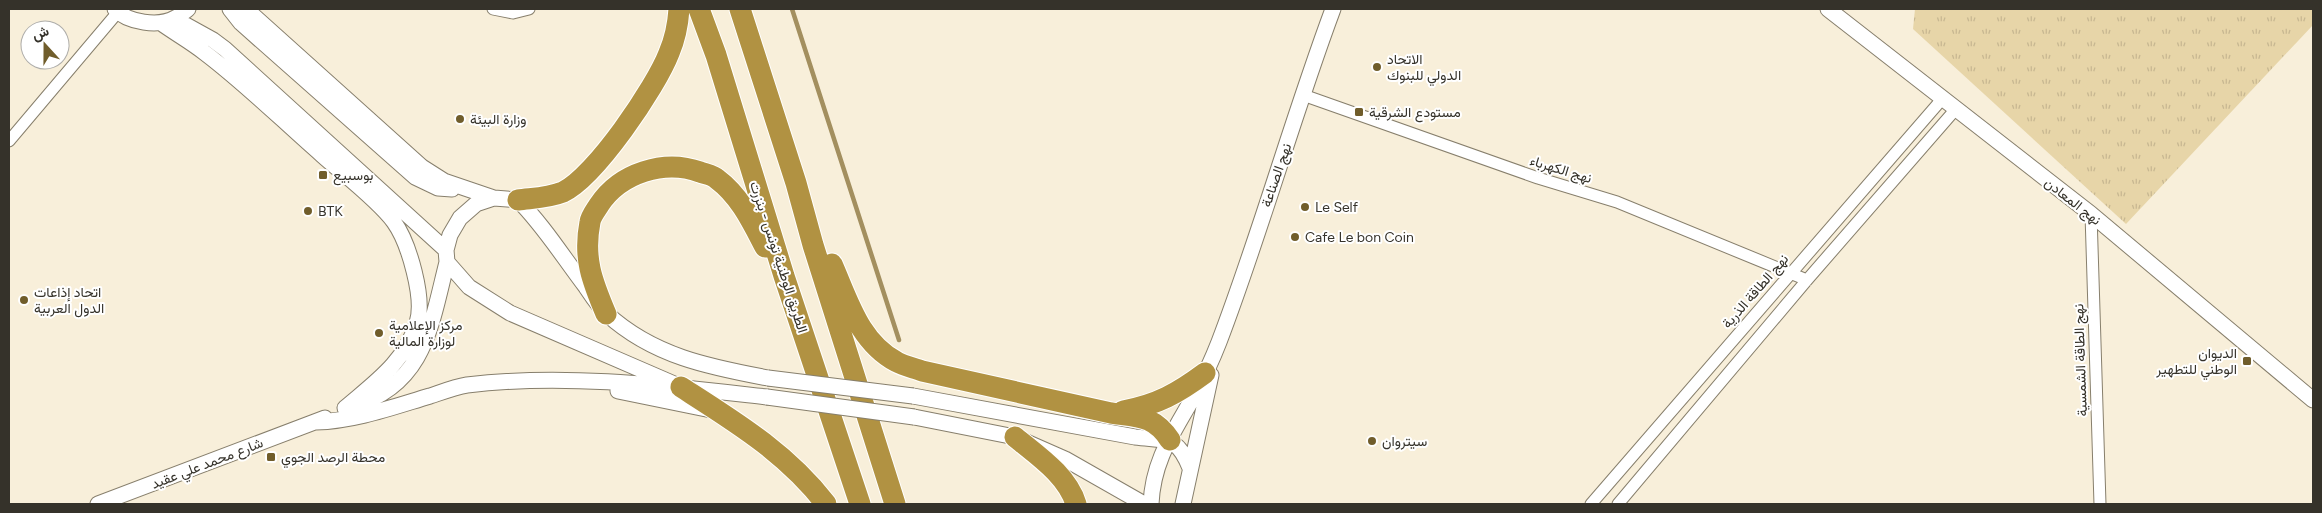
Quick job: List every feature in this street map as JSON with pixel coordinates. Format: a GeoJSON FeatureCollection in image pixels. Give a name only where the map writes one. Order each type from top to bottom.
{"type":"FeatureCollection","features":[{"type":"Feature","properties":{"kind":"highway"},"geometry":{"type":"LineString","coordinates":[[518,200],[547,197],[564,191],[585,175],[604,154],[653,85],[676,36],[679,9]]}},
{"type":"Feature","properties":{"kind":"highway","name":"الطريق الوطنية تونس - بنزرت"},"geometry":{"type":"LineString","coordinates":[[699,9],[716,55],[784,276],[860,504]]}},
{"type":"Feature","properties":{"kind":"highway"},"geometry":{"type":"LineString","coordinates":[[740,9],[796,182],[813,246],[896,504]]}},
{"type":"Feature","properties":{"kind":"highway"},"geometry":{"type":"LineString","coordinates":[[606,314],[591,279],[588,263],[590,220],[603,199],[619,184],[658,166],[692,169],[716,178],[736,197],[784,276]]}},
{"type":"Feature","properties":{"kind":"highway"},"geometry":{"type":"LineString","coordinates":[[796,182],[857,322],[871,343],[880,351],[897,362],[922,371],[1111,413],[1151,420],[1164,430],[1170,440]]}},
{"type":"Feature","properties":{"kind":"highway"},"geometry":{"type":"LineString","coordinates":[[1111,413],[1148,406],[1182,391],[1205,373]]}},
{"type":"Feature","properties":{"kind":"highway"},"geometry":{"type":"LineString","coordinates":[[681,387],[757,436],[777,452],[826,504]]}},
{"type":"Feature","properties":{"kind":"highway"},"geometry":{"type":"LineString","coordinates":[[1015,437],[1058,474],[1072,491],[1076,504]]}},
{"type":"Feature","properties":{"kind":"highway"},"geometry":{"type":"LineString","coordinates":[[886,471],[902,504]]}},
{"type":"Feature","properties":{"kind":"street"},"geometry":{"type":"LineString","coordinates":[[168,21],[188,9]]}},
{"type":"Feature","properties":{"kind":"street"},"geometry":{"type":"LineString","coordinates":[[230,9],[241,23],[415,177],[438,188],[464,189]]}},
{"type":"Feature","properties":{"kind":"street"},"geometry":{"type":"LineString","coordinates":[[246,9],[422,167],[444,181],[464,189],[494,198],[518,200],[537,218],[606,314],[658,348],[689,362],[768,378],[913,396],[1135,437],[1170,440],[1185,456],[1190,468]]}},
{"type":"Feature","properties":{"kind":"street"},"geometry":{"type":"LineString","coordinates":[[492,9],[513,13],[529,9]]}},
{"type":"Feature","properties":{"kind":"street","name":"نهج الصناعة"},"geometry":{"type":"LineString","coordinates":[[1151,504],[1156,468],[1164,447],[1170,440],[1219,342],[1333,9]]}},
{"type":"Feature","properties":{"kind":"street","name":"نهج المعادن"},"geometry":{"type":"LineString","coordinates":[[1828,9],[1944,98],[1955,110],[2091,214],[2313,400]]}},
{"type":"Feature","properties":{"kind":"street"},"geometry":{"type":"LineString","coordinates":[[9,141],[117,10],[139,22],[168,21],[213,40],[225,49],[390,197],[446,256],[469,287],[510,313],[681,387]]}},
{"type":"Feature","properties":{"kind":"street"},"geometry":{"type":"LineString","coordinates":[[168,21],[390,217],[402,236],[417,285],[418,322],[408,347],[389,371],[344,408]]}},
{"type":"Feature","properties":{"kind":"street","name":"نهج الكهرباء"},"geometry":{"type":"LineString","coordinates":[[1303,95],[1538,178],[1617,202],[1807,280]]}},
{"type":"Feature","properties":{"kind":"street","name":"نهج الطاقة الذرية"},"geometry":{"type":"LineString","coordinates":[[1591,504],[1944,98]]}},
{"type":"Feature","properties":{"kind":"street"},"geometry":{"type":"LineString","coordinates":[[1618,504],[1807,280],[1955,110]]}},
{"type":"Feature","properties":{"kind":"street"},"geometry":{"type":"LineString","coordinates":[[316,422],[344,408],[367,402],[398,383],[422,352],[430,333],[450,235],[460,218],[476,204],[494,198]]}},
{"type":"Feature","properties":{"kind":"street","name":"نهج الطاقة الشمسية"},"geometry":{"type":"LineString","coordinates":[[2091,214],[2100,504]]}},
{"type":"Feature","properties":{"kind":"street","name":"نهج الصناعة"},"geometry":{"type":"LineString","coordinates":[[1184,499],[1219,342]]}},
{"type":"Feature","properties":{"kind":"street"},"geometry":{"type":"LineString","coordinates":[[316,422],[340,422],[464,386],[511,380],[568,380],[681,387],[914,417],[1015,437],[1065,460],[1144,504]]}},
{"type":"Feature","properties":{"kind":"street"},"geometry":{"type":"LineString","coordinates":[[568,380],[720,412]]}},
{"type":"Feature","properties":{"kind":"street","name":"شارع محمد علي عقيد"},"geometry":{"type":"LineString","coordinates":[[98,504],[316,422]]}},
{"type":"Feature","properties":{"kind":"street"},"geometry":{"type":"LineString","coordinates":[[1170,504],[1184,499]]}},
{"type":"Feature","properties":{"kind":"green space"},"geometry":{"type":"Polygon","coordinates":[[[1915,9],[2313,9],[2313,25],[2126,224],[1913,29],[1915,9]]]}},
{"type":"Feature","properties":{"kind":"waterway"},"geometry":{"type":"LineString","coordinates":[[792,9],[899,340]]}},
{"type":"Feature","properties":{"kind":"place","name":"الاتحاد الدولي للبنوك"},"geometry":{"type":"Point","coordinates":[1377,67]}},
{"type":"Feature","properties":{"kind":"place","name":"مستودع الشرقية"},"geometry":{"type":"Point","coordinates":[1359,112]}},
{"type":"Feature","properties":{"kind":"place","name":"وزارة البيئة"},"geometry":{"type":"Point","coordinates":[460,119]}},
{"type":"Feature","properties":{"kind":"place","name":"بوسبيع"},"geometry":{"type":"Point","coordinates":[323,175]}},
{"type":"Feature","properties":{"kind":"place","name":"Le Self"},"geometry":{"type":"Point","coordinates":[1305,207]}},
{"type":"Feature","properties":{"kind":"place","name":"BTK"},"geometry":{"type":"Point","coordinates":[308,211]}},
{"type":"Feature","properties":{"kind":"place","name":"Cafe Le bon Coin"},"geometry":{"type":"Point","coordinates":[1295,237]}},
{"type":"Feature","properties":{"kind":"place","name":"اتحاد إذاعات الدول العربية"},"geometry":{"type":"Point","coordinates":[24,300]}},
{"type":"Feature","properties":{"kind":"place","name":"مركز الإعلامية لوزارة المالية"},"geometry":{"type":"Point","coordinates":[379,333]}},
{"type":"Feature","properties":{"kind":"place","name":"الديوان الوطني للتطهير"},"geometry":{"type":"Point","coordinates":[2247,361]}},
{"type":"Feature","properties":{"kind":"place","name":"سيتروان"},"geometry":{"type":"Point","coordinates":[1372,441]}},
{"type":"Feature","properties":{"kind":"place","name":"محطة الرصد الجوي"},"geometry":{"type":"Point","coordinates":[271,457]}}]}
